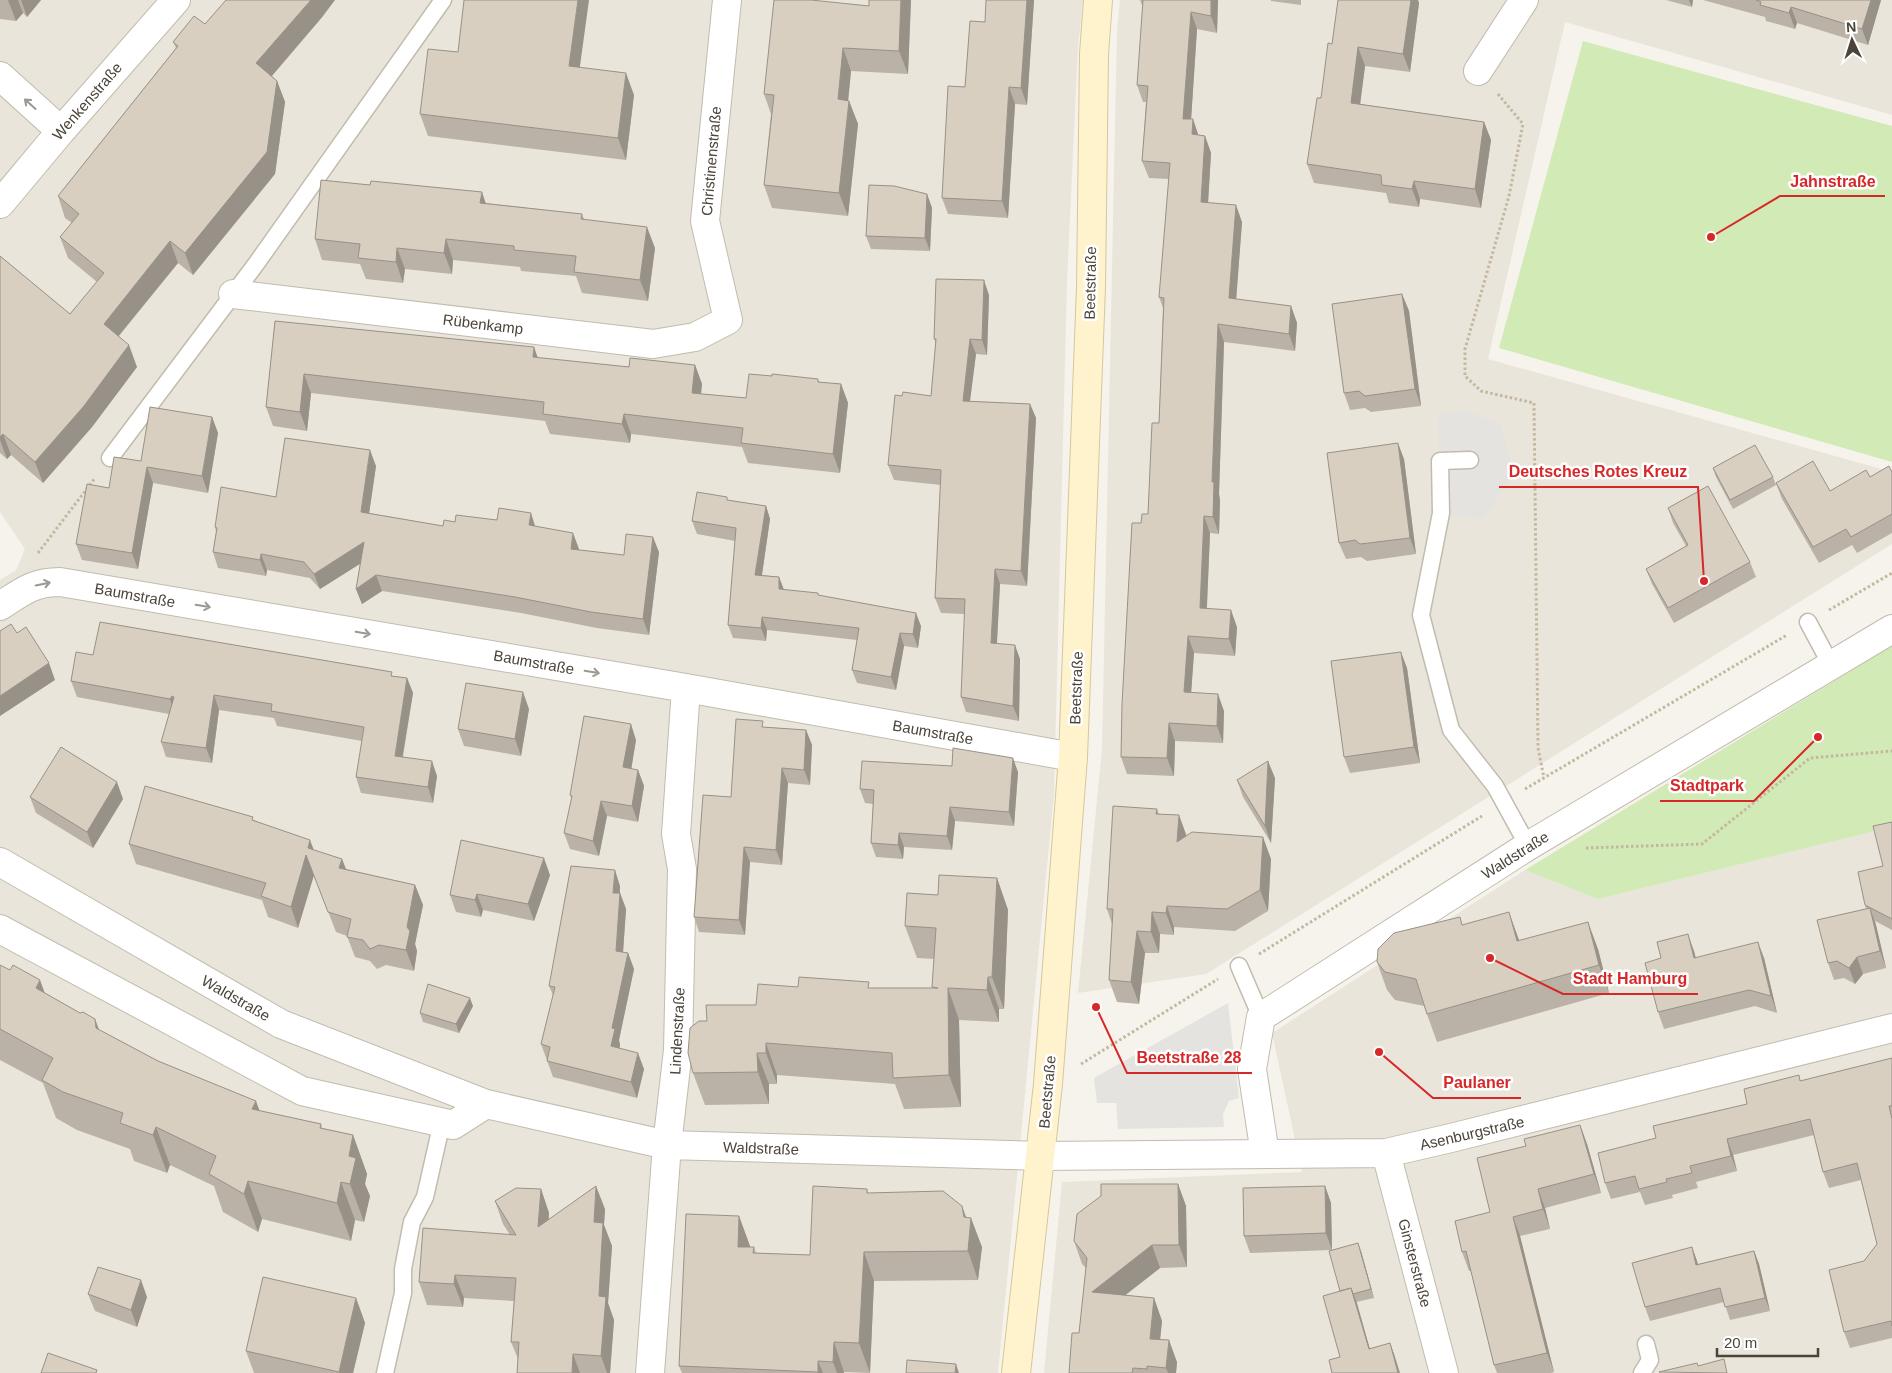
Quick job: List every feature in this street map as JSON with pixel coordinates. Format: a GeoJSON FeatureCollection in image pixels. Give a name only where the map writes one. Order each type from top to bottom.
{"type":"FeatureCollection","features":[{"type":"Feature","properties":{"kind":"main road","name":"Beetstraße"},"geometry":{"type":"LineString","coordinates":[[1016,1373],[1048,1084],[1073,757],[1091,287],[1094,54],[1098,0]]}},
{"type":"Feature","properties":{"kind":"street","name":"Wenkenstraße"},"geometry":{"type":"LineString","coordinates":[[0,204],[175,0]]}},
{"type":"Feature","properties":{"kind":"street","name":"Christinenstraße"},"geometry":{"type":"LineString","coordinates":[[727,0],[705,221],[728,320]]}},
{"type":"Feature","properties":{"kind":"street"},"geometry":{"type":"LineString","coordinates":[[1478,71],[1524,0]]}},
{"type":"Feature","properties":{"kind":"street"},"geometry":{"type":"LineString","coordinates":[[0,76],[61,131]]}},
{"type":"Feature","properties":{"kind":"street","name":"Rübenkamp"},"geometry":{"type":"LineString","coordinates":[[234,294],[653,344],[695,337],[728,320]]}},
{"type":"Feature","properties":{"kind":"street","name":"Baumstraße"},"geometry":{"type":"LineString","coordinates":[[0,606],[29,588],[44,582],[60,582],[686,688],[1073,757]]}},
{"type":"Feature","properties":{"kind":"street","name":"Waldstraße"},"geometry":{"type":"LineString","coordinates":[[1261,1017],[1528,846],[1892,629]]}},
{"type":"Feature","properties":{"kind":"street","name":"Lindenstraße"},"geometry":{"type":"LineString","coordinates":[[650,1373],[667,1145],[678,1050],[682,869],[676,834],[686,688]]}},
{"type":"Feature","properties":{"kind":"street","name":"Waldstraße"},"geometry":{"type":"LineString","coordinates":[[0,862],[281,1024],[486,1104],[667,1145],[1041,1156]]}},
{"type":"Feature","properties":{"kind":"street"},"geometry":{"type":"LineString","coordinates":[[0,929],[302,1091],[453,1125],[486,1104]]}},
{"type":"Feature","properties":{"kind":"street"},"geometry":{"type":"LineString","coordinates":[[1261,1017],[1252,1069],[1265,1154]]}},
{"type":"Feature","properties":{"kind":"street","name":"Asenburgstraße"},"geometry":{"type":"LineString","coordinates":[[1041,1156],[1386,1152],[1451,1138],[1892,1028]]}},
{"type":"Feature","properties":{"kind":"street","name":"Ginsterstraße"},"geometry":{"type":"LineString","coordinates":[[1386,1152],[1444,1373]]}},
{"type":"Feature","properties":{"kind":"lane"},"geometry":{"type":"LineString","coordinates":[[110,458],[234,294],[443,0]]}},
{"type":"Feature","properties":{"kind":"lane"},"geometry":{"type":"LineString","coordinates":[[1470,460],[1440,461],[1441,512],[1421,615],[1451,730],[1495,786],[1528,846]]}},
{"type":"Feature","properties":{"kind":"lane"},"geometry":{"type":"LineString","coordinates":[[1808,622],[1831,665]]}},
{"type":"Feature","properties":{"kind":"lane"},"geometry":{"type":"LineString","coordinates":[[1239,966],[1261,1017]]}},
{"type":"Feature","properties":{"kind":"lane"},"geometry":{"type":"LineString","coordinates":[[386,1373],[404,1294],[403,1269],[412,1222],[425,1197],[442,1122]]}},
{"type":"Feature","properties":{"kind":"lane"},"geometry":{"type":"LineString","coordinates":[[1642,1373],[1650,1360],[1646,1344]]}},
{"type":"Feature","properties":{"kind":"path"},"geometry":{"type":"LineString","coordinates":[[1478,71],[1523,124],[1509,196],[1465,349],[1465,376],[1481,391],[1534,403],[1538,748],[1544,778]]}},
{"type":"Feature","properties":{"kind":"path"},"geometry":{"type":"LineString","coordinates":[[44,582],[37,554],[110,458]]}},
{"type":"Feature","properties":{"kind":"path"},"geometry":{"type":"LineString","coordinates":[[1048,1084],[1544,778],[1892,573]]}},
{"type":"Feature","properties":{"kind":"path"},"geometry":{"type":"LineString","coordinates":[[1582,848],[1600,849],[1702,844],[1810,758],[1892,751]]}},
{"type":"Feature","properties":{"kind":"shaded area"},"geometry":{"type":"Polygon","coordinates":[[[0,0],[1083,0],[1078,47],[1067,281],[1054,794],[998,1373],[0,1373],[0,580],[16,570],[25,549],[0,512],[0,0]]]}},
{"type":"Feature","properties":{"kind":"shaded area"},"geometry":{"type":"Polygon","coordinates":[[[1120,0],[1892,0],[1892,115],[1565,22],[1488,359],[1892,472],[1892,544],[1206,974],[1078,993],[1102,749],[1117,30],[1120,0]]]}},
{"type":"Feature","properties":{"kind":"shaded area"},"geometry":{"type":"Polygon","coordinates":[[[1469,411],[1501,425],[1514,471],[1483,520],[1441,513],[1438,413],[1469,411]]]}},
{"type":"Feature","properties":{"kind":"shaded area"},"geometry":{"type":"Polygon","coordinates":[[[1892,827],[1892,1373],[1044,1373],[1062,1182],[1302,1172],[1272,1033],[1525,870],[1598,899],[1892,827]]]}},
{"type":"Feature","properties":{"kind":"shaded area"},"geometry":{"type":"Polygon","coordinates":[[[1228,1003],[1239,1098],[1229,1101],[1223,1114],[1224,1127],[1118,1129],[1116,1103],[1097,1103],[1094,1078],[1228,1003]]]}},
{"type":"Feature","properties":{"kind":"green space"},"geometry":{"type":"Polygon","coordinates":[[[1583,41],[1892,126],[1892,462],[1499,348],[1583,41]]]}},
{"type":"Feature","properties":{"kind":"green space"},"geometry":{"type":"Polygon","coordinates":[[[1892,646],[1892,827],[1598,899],[1525,870],[1892,646]]]}},
{"type":"Feature","properties":{"kind":"building"},"geometry":{"type":"Polygon","coordinates":[[[226,0],[311,0],[256,63],[277,81],[267,152],[185,253],[170,241],[104,324],[129,345],[84,406],[35,462],[3,434],[0,437],[0,256],[70,314],[104,273],[60,237],[79,214],[58,196],[178,46],[173,42],[194,16],[205,24],[226,0]]]}},
{"type":"Feature","properties":{"kind":"building"},"geometry":{"type":"Polygon","coordinates":[[[464,0],[578,0],[569,66],[626,73],[618,138],[420,114],[428,49],[458,52],[464,0]]]}},
{"type":"Feature","properties":{"kind":"building"},"geometry":{"type":"Polygon","coordinates":[[[774,0],[811,0],[869,6],[869,0],[901,0],[899,51],[843,48],[838,99],[849,101],[839,193],[764,185],[774,95],[764,94],[774,0]]]}},
{"type":"Feature","properties":{"kind":"building"},"geometry":{"type":"Polygon","coordinates":[[[986,0],[1027,0],[1021,88],[1009,87],[1002,201],[942,198],[948,86],[965,87],[970,21],[985,22],[986,0]]]}},
{"type":"Feature","properties":{"kind":"building"},"geometry":{"type":"Polygon","coordinates":[[[1143,0],[1211,0],[1211,16],[1191,12],[1183,119],[1193,119],[1192,134],[1205,136],[1201,202],[1236,205],[1229,298],[1291,306],[1289,334],[1218,324],[1212,482],[1214,482],[1213,517],[1204,516],[1200,608],[1231,610],[1229,639],[1188,636],[1184,692],[1218,694],[1217,726],[1169,723],[1167,758],[1121,757],[1132,523],[1141,523],[1142,514],[1148,514],[1152,423],[1159,423],[1164,298],[1159,297],[1170,163],[1142,161],[1148,86],[1137,85],[1143,0]]]}},
{"type":"Feature","properties":{"kind":"building"},"geometry":{"type":"Polygon","coordinates":[[[1338,0],[1411,0],[1403,54],[1358,47],[1351,103],[1484,122],[1475,189],[1414,181],[1412,189],[1382,185],[1381,175],[1307,164],[1317,98],[1321,98],[1328,43],[1332,44],[1338,0]]]}},
{"type":"Feature","properties":{"kind":"building"},"geometry":{"type":"Polygon","coordinates":[[[1756,0],[1871,0],[1862,29],[1791,7],[1789,13],[1760,5],[1761,2],[1756,0]]]}},
{"type":"Feature","properties":{"kind":"building"},"geometry":{"type":"Polygon","coordinates":[[[321,180],[370,185],[371,181],[482,192],[480,203],[582,214],[581,219],[647,227],[640,280],[574,272],[576,256],[514,250],[514,246],[446,239],[444,253],[397,248],[396,262],[358,258],[360,244],[315,239],[321,180]]]}},
{"type":"Feature","properties":{"kind":"building"},"geometry":{"type":"Polygon","coordinates":[[[869,185],[894,186],[927,194],[925,238],[866,236],[869,185]]]}},
{"type":"Feature","properties":{"kind":"building"},"geometry":{"type":"Polygon","coordinates":[[[936,279],[984,280],[982,340],[970,339],[963,401],[1030,404],[1021,571],[995,569],[991,643],[1015,645],[1013,706],[961,697],[965,599],[935,598],[941,470],[888,465],[895,395],[902,396],[903,392],[931,396],[936,339],[934,339],[936,279]]]}},
{"type":"Feature","properties":{"kind":"building"},"geometry":{"type":"Polygon","coordinates":[[[1402,294],[1415,389],[1365,396],[1359,391],[1344,393],[1332,304],[1402,294]]]}},
{"type":"Feature","properties":{"kind":"building"},"geometry":{"type":"Polygon","coordinates":[[[275,321],[534,347],[533,357],[629,367],[630,358],[695,365],[692,393],[746,398],[749,374],[772,376],[772,374],[818,379],[818,382],[841,384],[833,454],[741,443],[743,428],[624,414],[622,424],[543,414],[544,402],[304,374],[300,412],[266,407],[275,321]]]}},
{"type":"Feature","properties":{"kind":"building"},"geometry":{"type":"Polygon","coordinates":[[[150,407],[212,417],[202,476],[147,467],[132,553],[76,544],[87,484],[109,488],[114,457],[141,461],[150,407]]]}},
{"type":"Feature","properties":{"kind":"building"},"geometry":{"type":"Polygon","coordinates":[[[285,438],[370,450],[361,512],[443,526],[444,520],[455,522],[456,515],[497,520],[499,508],[531,513],[529,525],[573,533],[571,549],[624,555],[626,534],[653,537],[643,619],[591,612],[515,597],[376,575],[356,589],[364,542],[314,574],[304,562],[261,554],[260,560],[213,552],[221,487],[276,497],[285,438]]]}},
{"type":"Feature","properties":{"kind":"building"},"geometry":{"type":"Polygon","coordinates":[[[1398,443],[1410,538],[1360,544],[1355,540],[1339,543],[1327,453],[1398,443]]]}},
{"type":"Feature","properties":{"kind":"building"},"geometry":{"type":"Polygon","coordinates":[[[1755,445],[1773,477],[1730,500],[1713,468],[1755,445]]]}},
{"type":"Feature","properties":{"kind":"building"},"geometry":{"type":"Polygon","coordinates":[[[1813,461],[1830,491],[1866,470],[1870,477],[1889,466],[1892,472],[1892,514],[1851,537],[1846,529],[1813,547],[1776,483],[1813,461]]]}},
{"type":"Feature","properties":{"kind":"building"},"geometry":{"type":"Polygon","coordinates":[[[1708,486],[1750,562],[1668,608],[1646,569],[1688,545],[1668,508],[1708,486]]]}},
{"type":"Feature","properties":{"kind":"building"},"geometry":{"type":"Polygon","coordinates":[[[697,492],[727,497],[727,500],[766,506],[755,575],[779,577],[779,589],[818,593],[818,595],[916,613],[913,634],[900,633],[891,677],[852,670],[859,628],[762,617],[761,628],[728,625],[736,528],[692,521],[697,492]]]}},
{"type":"Feature","properties":{"kind":"building"},"geometry":{"type":"Polygon","coordinates":[[[100,622],[392,672],[391,676],[407,678],[395,756],[432,761],[428,787],[356,777],[364,727],[271,711],[272,704],[214,695],[206,748],[161,742],[174,697],[172,696],[170,699],[71,681],[76,652],[93,655],[100,622]]]}},
{"type":"Feature","properties":{"kind":"building"},"geometry":{"type":"Polygon","coordinates":[[[11,624],[17,633],[26,627],[49,663],[0,696],[0,631],[11,624]]]}},
{"type":"Feature","properties":{"kind":"building"},"geometry":{"type":"Polygon","coordinates":[[[1401,652],[1414,747],[1344,757],[1331,661],[1401,652]]]}},
{"type":"Feature","properties":{"kind":"building"},"geometry":{"type":"Polygon","coordinates":[[[466,683],[523,692],[515,739],[458,729],[466,683]]]}},
{"type":"Feature","properties":{"kind":"building"},"geometry":{"type":"Polygon","coordinates":[[[584,716],[631,724],[623,767],[638,770],[632,806],[601,801],[593,841],[564,833],[572,796],[570,795],[584,716]]]}},
{"type":"Feature","properties":{"kind":"building"},"geometry":{"type":"Polygon","coordinates":[[[736,719],[763,721],[762,727],[806,730],[804,770],[782,768],[776,850],[744,847],[739,920],[694,917],[703,795],[731,797],[736,719]]]}},
{"type":"Feature","properties":{"kind":"building"},"geometry":{"type":"Polygon","coordinates":[[[61,747],[117,782],[87,832],[30,797],[61,747]]]}},
{"type":"Feature","properties":{"kind":"building"},"geometry":{"type":"Polygon","coordinates":[[[953,748],[1013,758],[1009,812],[950,807],[947,836],[899,833],[898,845],[871,843],[874,790],[860,789],[862,761],[952,766],[953,748]]]}},
{"type":"Feature","properties":{"kind":"building"},"geometry":{"type":"Polygon","coordinates":[[[1268,761],[1265,826],[1237,780],[1268,761]]]}},
{"type":"Feature","properties":{"kind":"building"},"geometry":{"type":"Polygon","coordinates":[[[145,786],[253,817],[252,820],[310,840],[308,848],[342,859],[339,868],[415,885],[407,927],[410,931],[406,950],[379,945],[370,949],[363,940],[347,937],[351,919],[328,912],[306,855],[291,907],[261,896],[266,883],[129,844],[145,786]]]}},
{"type":"Feature","properties":{"kind":"building"},"geometry":{"type":"Polygon","coordinates":[[[1113,806],[1157,809],[1156,814],[1179,815],[1177,842],[1192,832],[1263,837],[1260,890],[1227,909],[1167,906],[1166,913],[1152,912],[1151,932],[1137,931],[1131,982],[1109,980],[1113,909],[1107,909],[1113,806]]]}},
{"type":"Feature","properties":{"kind":"building"},"geometry":{"type":"Polygon","coordinates":[[[1892,822],[1892,919],[1865,905],[1858,872],[1883,866],[1873,826],[1892,822]]]}},
{"type":"Feature","properties":{"kind":"building"},"geometry":{"type":"Polygon","coordinates":[[[461,840],[544,858],[528,904],[477,894],[475,900],[450,895],[461,840]]]}},
{"type":"Feature","properties":{"kind":"building"},"geometry":{"type":"Polygon","coordinates":[[[571,866],[615,870],[613,893],[620,893],[616,951],[628,953],[612,1028],[615,1029],[611,1046],[638,1053],[631,1082],[547,1061],[550,1047],[541,1044],[555,987],[549,986],[571,866]]]}},
{"type":"Feature","properties":{"kind":"building"},"geometry":{"type":"Polygon","coordinates":[[[939,875],[997,878],[992,977],[988,977],[987,990],[948,988],[949,1075],[893,1078],[892,1053],[766,1043],[766,1053],[757,1053],[758,1072],[693,1073],[688,1053],[690,1028],[699,1021],[707,1021],[706,1005],[756,1005],[758,984],[798,987],[799,977],[869,982],[868,988],[938,988],[932,987],[936,928],[905,926],[907,893],[938,895],[939,875]]]}},
{"type":"Feature","properties":{"kind":"building"},"geometry":{"type":"Polygon","coordinates":[[[1870,908],[1880,951],[1857,957],[1849,968],[1837,961],[1828,963],[1817,920],[1870,908]]]}},
{"type":"Feature","properties":{"kind":"building"},"geometry":{"type":"Polygon","coordinates":[[[1509,912],[1517,941],[1588,922],[1599,965],[1427,1014],[1416,979],[1385,972],[1377,962],[1378,949],[1394,933],[1460,917],[1462,925],[1509,912]]]}},
{"type":"Feature","properties":{"kind":"building"},"geometry":{"type":"Polygon","coordinates":[[[1688,934],[1694,958],[1758,942],[1771,996],[1749,990],[1658,1012],[1645,963],[1661,958],[1657,942],[1688,934]]]}},
{"type":"Feature","properties":{"kind":"building"},"geometry":{"type":"Polygon","coordinates":[[[0,965],[10,970],[13,965],[40,980],[36,988],[80,1013],[83,1012],[95,1019],[96,1028],[158,1061],[256,1101],[252,1109],[321,1124],[320,1128],[353,1135],[349,1156],[356,1158],[350,1184],[341,1182],[337,1203],[248,1181],[244,1194],[209,1174],[216,1156],[156,1127],[153,1135],[120,1123],[123,1113],[63,1092],[42,1080],[53,1058],[0,1029],[0,965]]]}},
{"type":"Feature","properties":{"kind":"building"},"geometry":{"type":"Polygon","coordinates":[[[428,984],[470,998],[456,1024],[420,1013],[428,984]]]}},
{"type":"Feature","properties":{"kind":"building"},"geometry":{"type":"Polygon","coordinates":[[[1892,1058],[1892,1106],[1889,1106],[1892,1119],[1892,1326],[1891,1321],[1844,1332],[1829,1270],[1864,1261],[1877,1244],[1857,1163],[1823,1172],[1810,1119],[1727,1139],[1731,1156],[1690,1166],[1692,1173],[1666,1179],[1667,1182],[1639,1189],[1635,1176],[1605,1183],[1598,1153],[1656,1138],[1653,1126],[1747,1104],[1744,1089],[1799,1075],[1800,1081],[1892,1058]]]}},
{"type":"Feature","properties":{"kind":"building"},"geometry":{"type":"Polygon","coordinates":[[[1580,1125],[1594,1174],[1538,1189],[1543,1209],[1513,1217],[1547,1353],[1494,1365],[1466,1251],[1462,1252],[1455,1221],[1490,1212],[1477,1158],[1526,1146],[1524,1139],[1580,1125]]]}},
{"type":"Feature","properties":{"kind":"building"},"geometry":{"type":"Polygon","coordinates":[[[1101,1184],[1178,1184],[1179,1245],[1152,1245],[1092,1292],[1154,1298],[1150,1339],[1169,1340],[1166,1368],[1147,1366],[1147,1369],[1133,1368],[1132,1373],[1069,1373],[1072,1333],[1079,1333],[1087,1258],[1074,1241],[1077,1214],[1101,1196],[1101,1184]]]}},
{"type":"Feature","properties":{"kind":"building"},"geometry":{"type":"Polygon","coordinates":[[[596,1186],[594,1222],[603,1223],[599,1296],[606,1297],[601,1356],[573,1354],[572,1373],[517,1373],[519,1342],[511,1342],[516,1278],[455,1275],[454,1284],[419,1282],[423,1228],[516,1235],[495,1201],[516,1188],[541,1189],[538,1227],[596,1186]]]}},
{"type":"Feature","properties":{"kind":"building"},"geometry":{"type":"Polygon","coordinates":[[[813,1186],[867,1189],[867,1193],[943,1191],[962,1206],[964,1217],[971,1218],[968,1251],[864,1252],[859,1343],[834,1342],[833,1362],[818,1361],[818,1372],[679,1366],[686,1214],[739,1216],[738,1247],[754,1247],[753,1253],[810,1255],[813,1186]]]}},
{"type":"Feature","properties":{"kind":"building"},"geometry":{"type":"Polygon","coordinates":[[[1325,1186],[1326,1233],[1244,1236],[1243,1188],[1325,1186]]]}},
{"type":"Feature","properties":{"kind":"building"},"geometry":{"type":"Polygon","coordinates":[[[1358,1243],[1371,1289],[1353,1294],[1351,1288],[1340,1291],[1329,1251],[1358,1243]]]}},
{"type":"Feature","properties":{"kind":"building"},"geometry":{"type":"Polygon","coordinates":[[[1692,1247],[1696,1265],[1754,1251],[1765,1298],[1725,1307],[1720,1288],[1645,1307],[1632,1263],[1692,1247]]]}},
{"type":"Feature","properties":{"kind":"building"},"geometry":{"type":"Polygon","coordinates":[[[98,1267],[141,1280],[131,1310],[88,1294],[98,1267]]]}},
{"type":"Feature","properties":{"kind":"building"},"geometry":{"type":"Polygon","coordinates":[[[263,1277],[356,1298],[339,1372],[246,1351],[263,1277]]]}},
{"type":"Feature","properties":{"kind":"building"},"geometry":{"type":"Polygon","coordinates":[[[1351,1288],[1369,1349],[1390,1343],[1398,1373],[1332,1373],[1329,1360],[1340,1357],[1323,1296],[1351,1288]]]}},
{"type":"Feature","properties":{"kind":"building"},"geometry":{"type":"Polygon","coordinates":[[[48,1353],[97,1370],[96,1373],[41,1373],[48,1353]]]}},
{"type":"Feature","properties":{"kind":"building"},"geometry":{"type":"Polygon","coordinates":[[[1724,1359],[1727,1373],[1659,1372],[1697,1363],[1698,1366],[1724,1359]]]}},
{"type":"Feature","properties":{"kind":"building"},"geometry":{"type":"Polygon","coordinates":[[[907,1360],[956,1364],[955,1373],[906,1373],[907,1360]]]}},
{"type":"Feature","properties":{"kind":"place","name":"Jahnstraße"},"geometry":{"type":"Point","coordinates":[1711,237]}},
{"type":"Feature","properties":{"kind":"place","name":"Deutsches Rotes Kreuz"},"geometry":{"type":"Point","coordinates":[1704,581]}},
{"type":"Feature","properties":{"kind":"place","name":"Stadtpark"},"geometry":{"type":"Point","coordinates":[1818,737]}},
{"type":"Feature","properties":{"kind":"place","name":"Stadt Hamburg"},"geometry":{"type":"Point","coordinates":[1490,958]}},
{"type":"Feature","properties":{"kind":"place","name":"Beetstraße 28"},"geometry":{"type":"Point","coordinates":[1096,1007]}},
{"type":"Feature","properties":{"kind":"place","name":"Paulaner"},"geometry":{"type":"Point","coordinates":[1379,1052]}}]}
